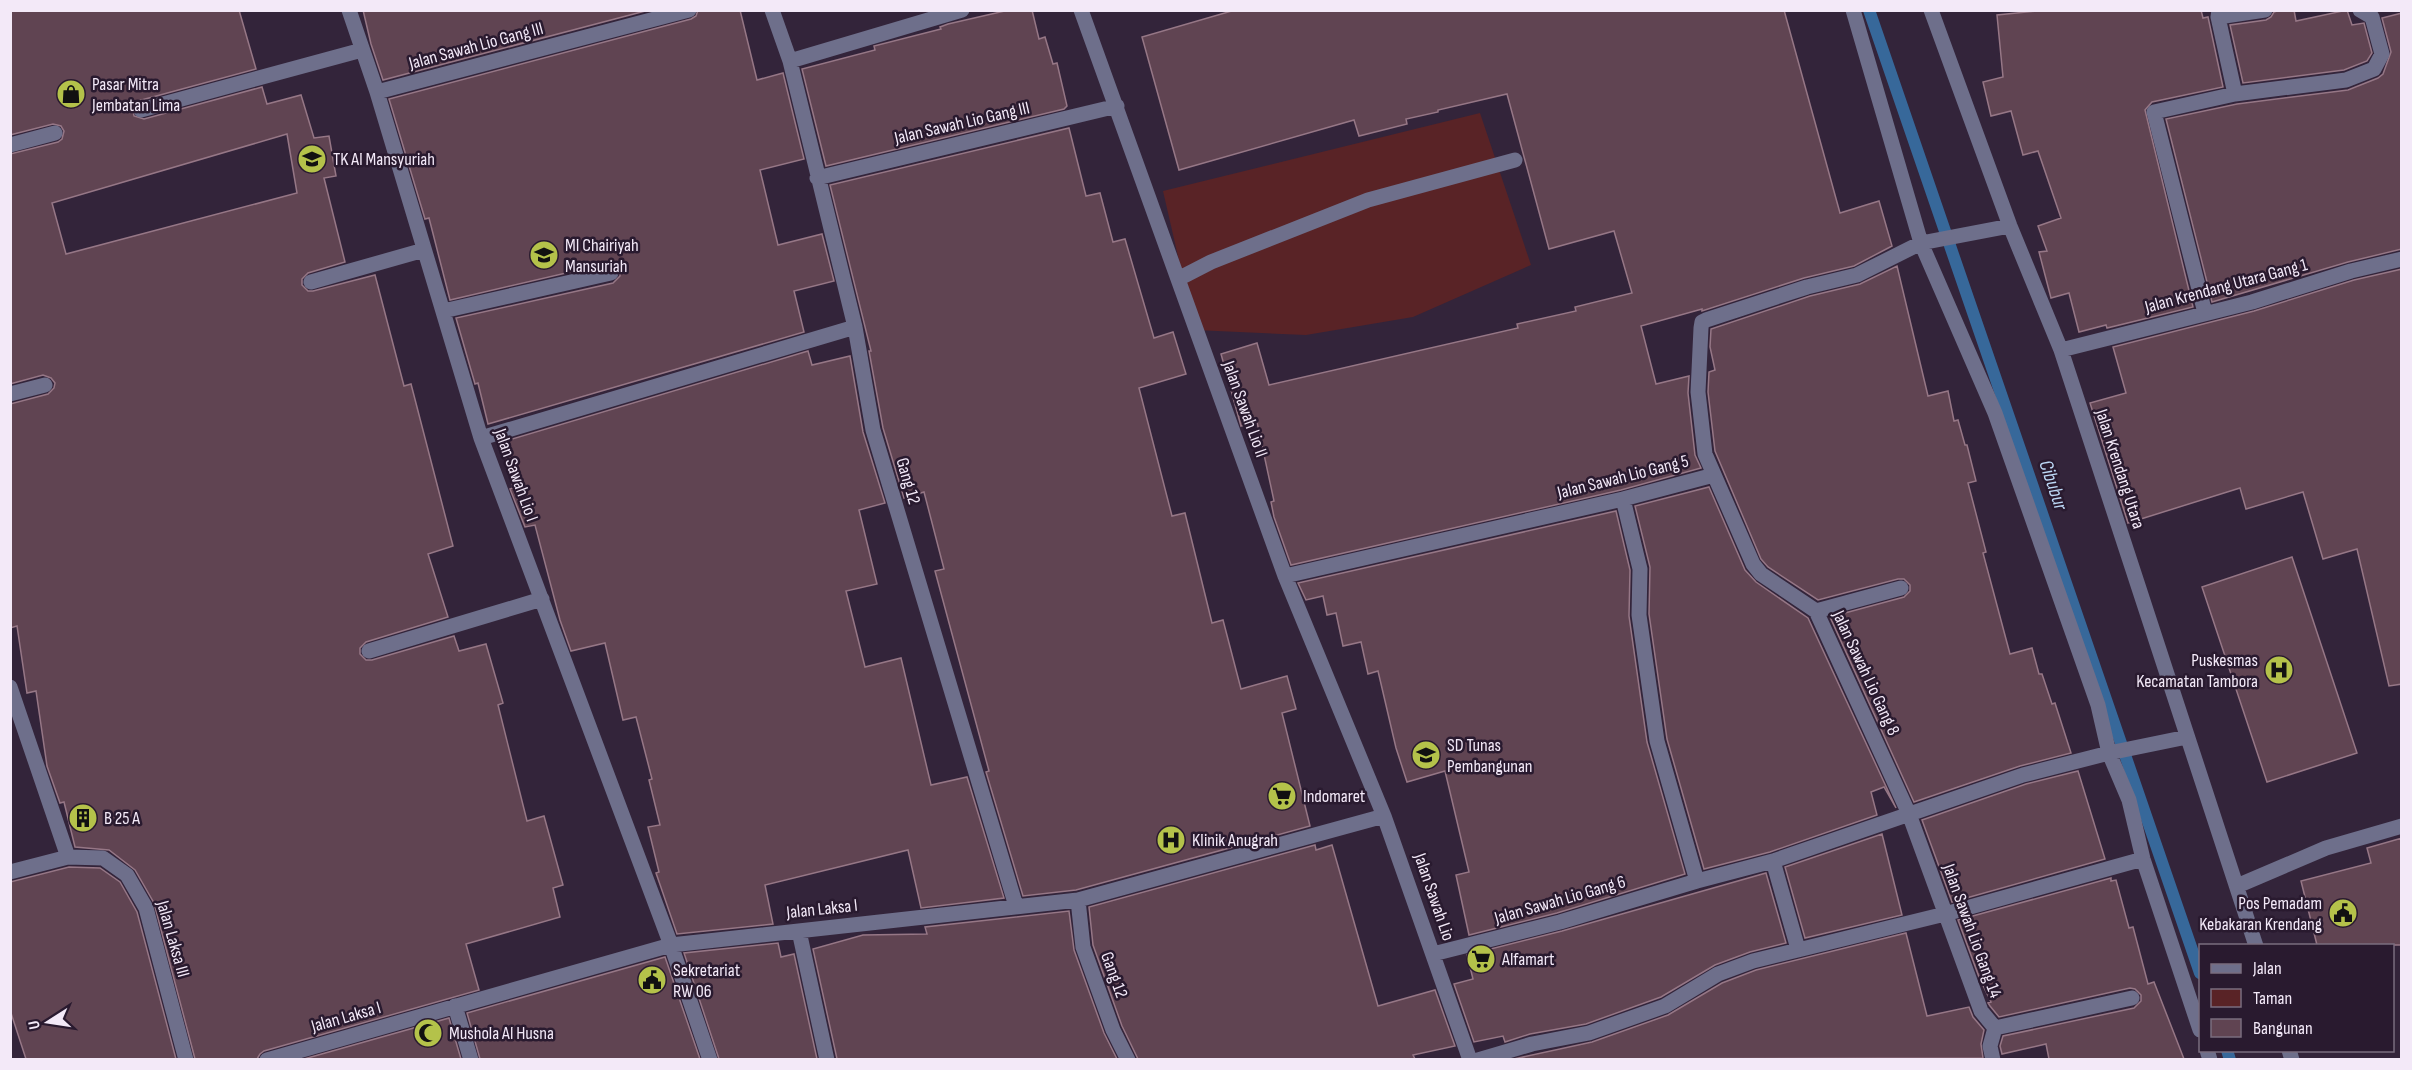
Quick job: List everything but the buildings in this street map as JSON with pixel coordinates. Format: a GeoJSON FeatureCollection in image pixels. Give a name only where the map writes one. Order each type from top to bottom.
{"type":"FeatureCollection","features":[{"type":"Feature","properties":{"kind":"street","name":"Jalan Sawah Lio I"},"geometry":{"type":"LineString","coordinates":[[349,10],[377,92],[481,438],[671,945],[710,1059]]}},
{"type":"Feature","properties":{"kind":"street","name":"Jalan Sawah Lio Gang III"},"geometry":{"type":"LineString","coordinates":[[377,92],[689,10]]}},
{"type":"Feature","properties":{"kind":"street"},"geometry":{"type":"LineString","coordinates":[[772,10],[790,61],[962,10]]}},
{"type":"Feature","properties":{"kind":"street","name":"Jalan Sawah Lio II"},"geometry":{"type":"LineString","coordinates":[[1081,10],[1285,576],[1384,816]]}},
{"type":"Feature","properties":{"kind":"street"},"geometry":{"type":"LineString","coordinates":[[1853,10],[1921,243],[1995,413],[2114,752],[2129,800],[2143,859],[2199,1027]]}},
{"type":"Feature","properties":{"kind":"street","name":"Jalan Krendang Utara"},"geometry":{"type":"LineString","coordinates":[[1931,10],[2010,226],[2061,350],[2256,944]]}},
{"type":"Feature","properties":{"kind":"street"},"geometry":{"type":"LineString","coordinates":[[2235,94],[2219,14],[2265,10]]}},
{"type":"Feature","properties":{"kind":"street"},"geometry":{"type":"LineString","coordinates":[[2205,313],[2154,112],[2235,94],[2346,80],[2374,69],[2382,54],[2372,17],[2360,10]]}},
{"type":"Feature","properties":{"kind":"street"},"geometry":{"type":"LineString","coordinates":[[141,110],[362,50]]}},
{"type":"Feature","properties":{"kind":"street","name":"Gang 12"},"geometry":{"type":"LineString","coordinates":[[790,61],[855,327],[873,430],[1016,906]]}},
{"type":"Feature","properties":{"kind":"street","name":"Jalan Sawah Lio Gang III"},"geometry":{"type":"LineString","coordinates":[[817,178],[1117,106]]}},
{"type":"Feature","properties":{"kind":"street"},"geometry":{"type":"LineString","coordinates":[[10,145],[55,133]]}},
{"type":"Feature","properties":{"kind":"street"},"geometry":{"type":"LineString","coordinates":[[1178,279],[1211,262],[1368,200],[1515,160]]}},
{"type":"Feature","properties":{"kind":"street","name":"Jalan Sawah Lio Gang 5"},"geometry":{"type":"LineString","coordinates":[[1285,576],[1623,499],[1714,475],[1705,454],[1698,392],[1702,322],[1715,315],[1807,287],[1857,275],[1921,243],[2010,226]]}},
{"type":"Feature","properties":{"kind":"street"},"geometry":{"type":"LineString","coordinates":[[311,282],[424,250]]}},
{"type":"Feature","properties":{"kind":"street","name":"Jalan Krendang Utara Gang 1"},"geometry":{"type":"LineString","coordinates":[[2061,350],[2252,302],[2351,271],[2402,259]]}},
{"type":"Feature","properties":{"kind":"street"},"geometry":{"type":"LineString","coordinates":[[443,311],[611,273]]}},
{"type":"Feature","properties":{"kind":"street"},"geometry":{"type":"LineString","coordinates":[[481,438],[855,327]]}},
{"type":"Feature","properties":{"kind":"street"},"geometry":{"type":"LineString","coordinates":[[10,394],[45,385]]}},
{"type":"Feature","properties":{"kind":"street","name":"Jalan Sawah Lio Gang 8"},"geometry":{"type":"LineString","coordinates":[[1714,475],[1754,564],[1761,574],[1816,611],[1909,814]]}},
{"type":"Feature","properties":{"kind":"street"},"geometry":{"type":"LineString","coordinates":[[1623,499],[1640,569],[1639,615],[1657,741],[1697,881],[1773,861],[2023,775],[2114,752],[2170,742],[2187,736]]}},
{"type":"Feature","properties":{"kind":"street"},"geometry":{"type":"LineString","coordinates":[[1816,611],[1901,588]]}},
{"type":"Feature","properties":{"kind":"street"},"geometry":{"type":"LineString","coordinates":[[369,651],[542,599]]}},
{"type":"Feature","properties":{"kind":"street"},"geometry":{"type":"LineString","coordinates":[[10,687],[13,707],[68,857]]}},
{"type":"Feature","properties":{"kind":"street","name":"Jalan Sawah Lio Gang 14"},"geometry":{"type":"LineString","coordinates":[[1909,814],[1981,1011],[1995,1028]]}},
{"type":"Feature","properties":{"kind":"street","name":"Jalan Laksa I"},"geometry":{"type":"LineString","coordinates":[[267,1059],[671,945],[1078,900],[1384,816]]}},
{"type":"Feature","properties":{"kind":"street","name":"Jalan Sawah Lio"},"geometry":{"type":"LineString","coordinates":[[1384,816],[1470,1059]]}},
{"type":"Feature","properties":{"kind":"street"},"geometry":{"type":"LineString","coordinates":[[2237,886],[2326,848],[2402,826]]}},
{"type":"Feature","properties":{"kind":"street","name":"Jalan Laksa III"},"geometry":{"type":"LineString","coordinates":[[10,873],[68,857],[103,858],[127,875],[146,908],[186,1059]]}},
{"type":"Feature","properties":{"kind":"street"},"geometry":{"type":"LineString","coordinates":[[1478,1059],[1589,1033],[1613,1025],[1665,1006],[1718,974],[1798,949],[1945,914],[2143,859]]}},
{"type":"Feature","properties":{"kind":"street"},"geometry":{"type":"LineString","coordinates":[[1773,861],[1798,949]]}},
{"type":"Feature","properties":{"kind":"street","name":"Jalan Sawah Lio Gang 6"},"geometry":{"type":"LineString","coordinates":[[1433,954],[1560,922],[1697,881]]}},
{"type":"Feature","properties":{"kind":"street","name":"Gang 12"},"geometry":{"type":"LineString","coordinates":[[1078,900],[1083,947],[1113,1030],[1128,1059]]}},
{"type":"Feature","properties":{"kind":"street"},"geometry":{"type":"LineString","coordinates":[[799,931],[827,1059]]}},
{"type":"Feature","properties":{"kind":"street"},"geometry":{"type":"LineString","coordinates":[[1993,1059],[1990,1046],[1995,1028],[2132,998]]}},
{"type":"Feature","properties":{"kind":"street"},"geometry":{"type":"LineString","coordinates":[[455,1006],[471,1059]]}},
{"type":"Feature","properties":{"kind":"green space"},"geometry":{"type":"Polygon","coordinates":[[[1480,113],[1531,265],[1413,317],[1306,335],[1195,330],[1163,191],[1480,113]]]}},
{"type":"Feature","properties":{"kind":"waterway","name":"Cibubur"},"geometry":{"type":"LineString","coordinates":[[1869,10],[2199,970]]}},
{"type":"Feature","properties":{"kind":"waterway","name":"Cibubur"},"geometry":{"type":"LineString","coordinates":[[2228,1052],[2230,1060]]}},
{"type":"Feature","properties":{"kind":"place","name":"Pasar Mitra Jembatan Lima"},"geometry":{"type":"Point","coordinates":[71,94]}},
{"type":"Feature","properties":{"kind":"place","name":"TK Al Mansyuriah"},"geometry":{"type":"Point","coordinates":[312,159]}},
{"type":"Feature","properties":{"kind":"place","name":"MI Chairiyah Mansuriah"},"geometry":{"type":"Point","coordinates":[544,255]}},
{"type":"Feature","properties":{"kind":"place","name":"Puskesmas Kecamatan Tambora"},"geometry":{"type":"Point","coordinates":[2279,670]}},
{"type":"Feature","properties":{"kind":"place","name":"SD Tunas Pembangunan"},"geometry":{"type":"Point","coordinates":[1426,755]}},
{"type":"Feature","properties":{"kind":"place","name":"Indomaret"},"geometry":{"type":"Point","coordinates":[1282,796]}},
{"type":"Feature","properties":{"kind":"place","name":"B 25 A"},"geometry":{"type":"Point","coordinates":[83,818]}},
{"type":"Feature","properties":{"kind":"place","name":"Klinik Anugrah"},"geometry":{"type":"Point","coordinates":[1171,840]}},
{"type":"Feature","properties":{"kind":"place","name":"Pos Pemadam Kebakaran Krendang"},"geometry":{"type":"Point","coordinates":[2343,913]}},
{"type":"Feature","properties":{"kind":"place","name":"Alfamart"},"geometry":{"type":"Point","coordinates":[1481,959]}},
{"type":"Feature","properties":{"kind":"place","name":"Sekretariat RW 06"},"geometry":{"type":"Point","coordinates":[652,980]}},
{"type":"Feature","properties":{"kind":"place","name":"Mushola Al Husna"},"geometry":{"type":"Point","coordinates":[428,1033]}}]}
